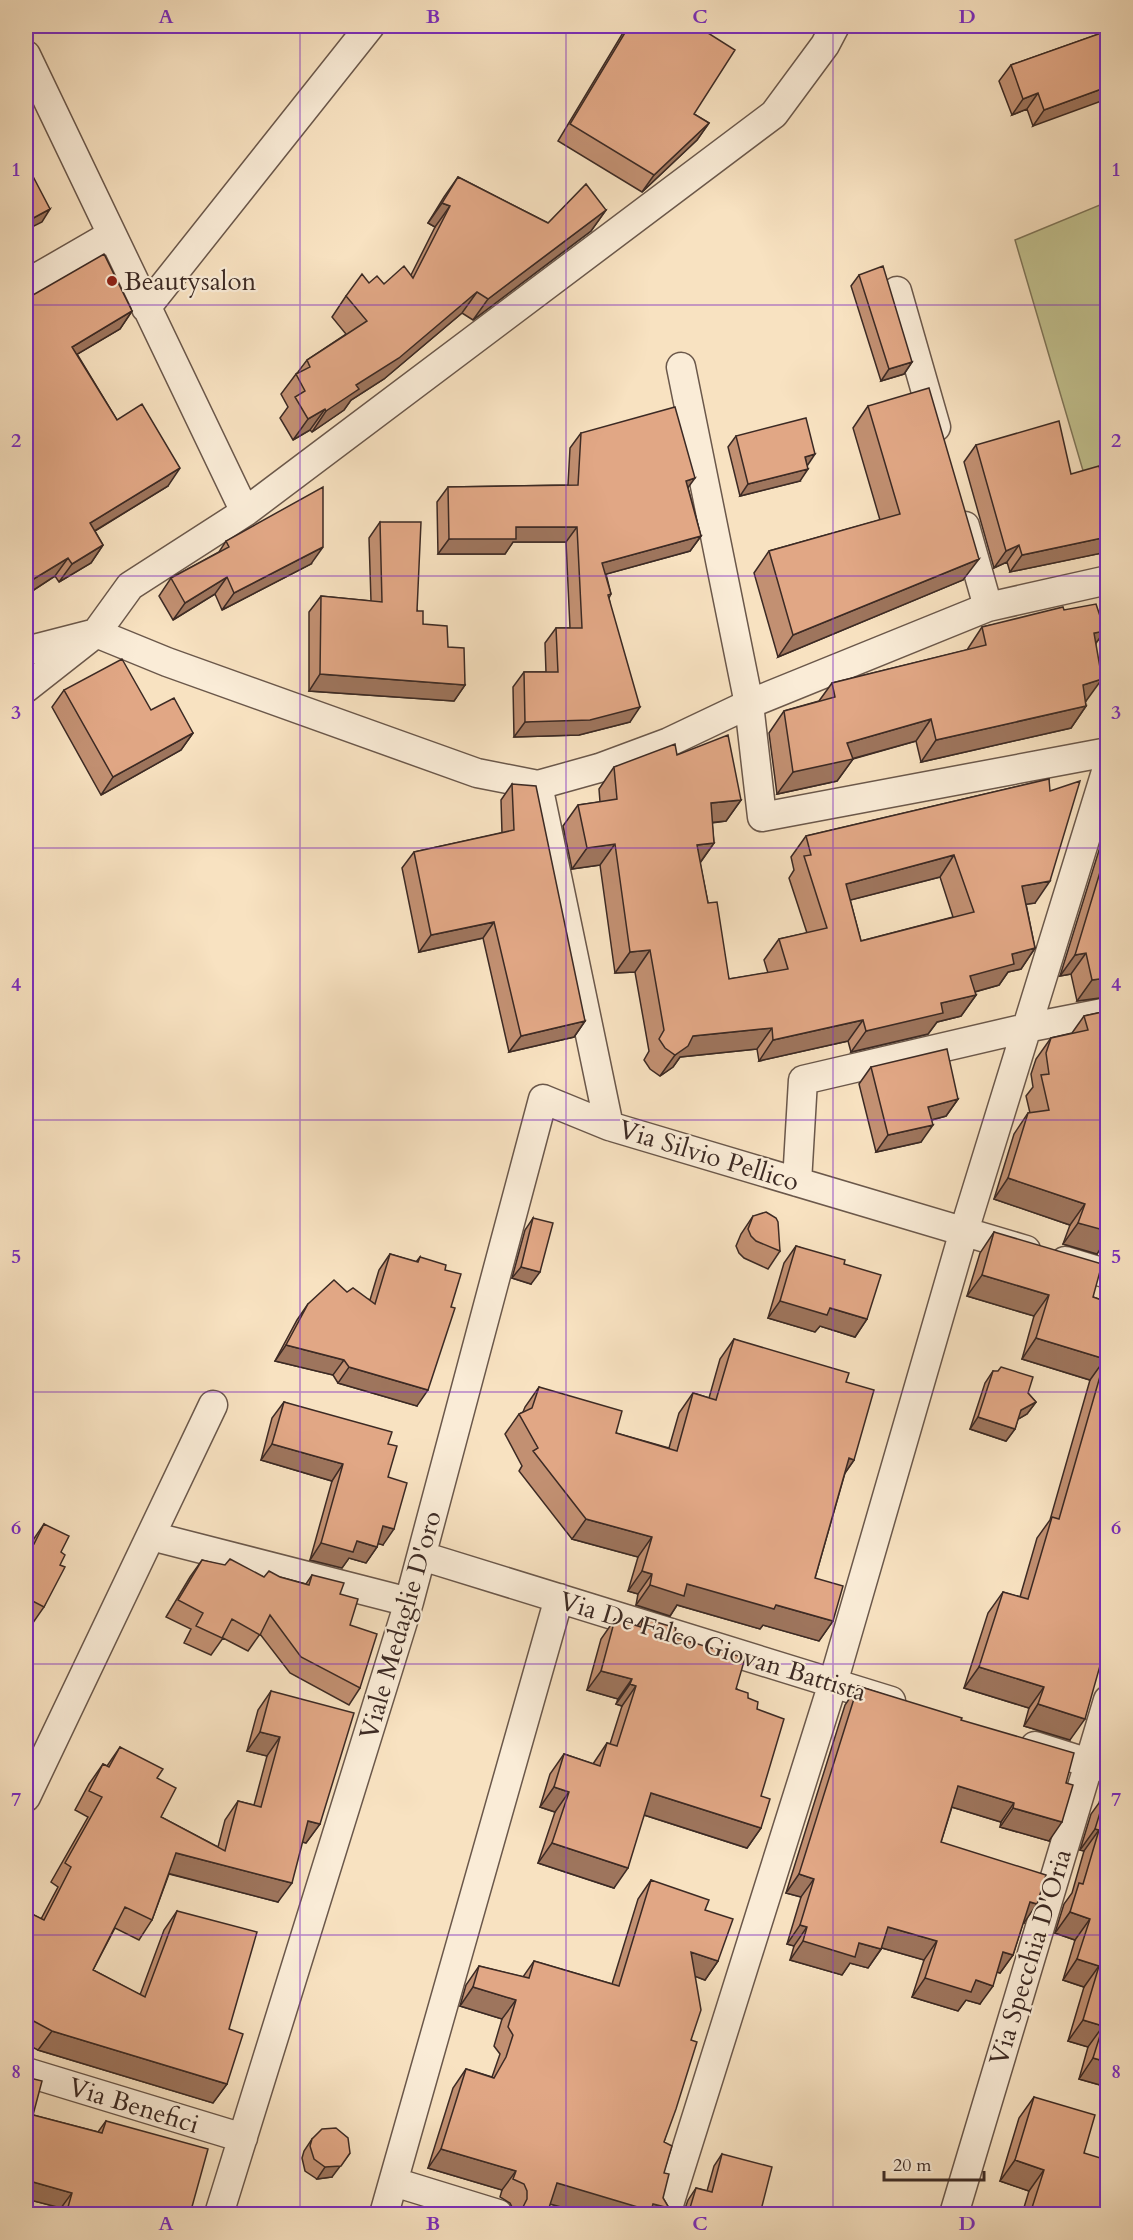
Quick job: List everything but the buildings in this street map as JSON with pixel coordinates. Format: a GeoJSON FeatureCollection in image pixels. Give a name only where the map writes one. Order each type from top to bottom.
{"type":"FeatureCollection","features":[{"type":"Feature","properties":{"kind":"street"},"geometry":{"type":"LineString","coordinates":[[146,308],[370,26]]}},
{"type":"Feature","properties":{"kind":"street"},"geometry":{"type":"LineString","coordinates":[[26,688],[96,633],[130,586],[245,512],[774,114],[825,45],[835,26]]}},
{"type":"Feature","properties":{"kind":"street"},"geometry":{"type":"LineString","coordinates":[[26,55],[245,512]]}},
{"type":"Feature","properties":{"kind":"street"},"geometry":{"type":"LineString","coordinates":[[26,284],[111,235]]}},
{"type":"Feature","properties":{"kind":"street"},"geometry":{"type":"LineString","coordinates":[[897,291],[943,449]]}},
{"type":"Feature","properties":{"kind":"street"},"geometry":{"type":"LineString","coordinates":[[681,367],[749,704],[762,817],[1107,752]]}},
{"type":"Feature","properties":{"kind":"street"},"geometry":{"type":"LineString","coordinates":[[959,505],[988,607]]}},
{"type":"Feature","properties":{"kind":"street"},"geometry":{"type":"LineString","coordinates":[[26,651],[96,633],[178,666],[477,773],[538,784],[599,768],[669,742],[749,704],[988,607],[1107,580]]}},
{"type":"Feature","properties":{"kind":"street"},"geometry":{"type":"LineString","coordinates":[[666,2214],[833,1683],[964,1231],[1107,765]]}},
{"type":"Feature","properties":{"kind":"street","name":"Via Silvio Pellico"},"geometry":{"type":"LineString","coordinates":[[538,784],[609,1126],[1107,1274]]}},
{"type":"Feature","properties":{"kind":"street"},"geometry":{"type":"LineString","coordinates":[[797,1182],[803,1080],[1026,1028],[1107,1012]]}},
{"type":"Feature","properties":{"kind":"street","name":"Viale Medaglie D'oro"},"geometry":{"type":"LineString","coordinates":[[219,2214],[409,1602],[543,1099],[609,1126]]}},
{"type":"Feature","properties":{"kind":"street"},"geometry":{"type":"LineString","coordinates":[[26,1797],[213,1405]]}},
{"type":"Feature","properties":{"kind":"street"},"geometry":{"type":"LineString","coordinates":[[151,1536],[409,1602]]}},
{"type":"Feature","properties":{"kind":"street","name":"Via De Falco Giovan Battista"},"geometry":{"type":"LineString","coordinates":[[422,1556],[911,1708]]}},
{"type":"Feature","properties":{"kind":"street"},"geometry":{"type":"LineString","coordinates":[[384,2214],[559,1598]]}},
{"type":"Feature","properties":{"kind":"street","name":"Via Specchia D'Oria"},"geometry":{"type":"LineString","coordinates":[[954,2214],[1098,1766],[1107,1700]]}},
{"type":"Feature","properties":{"kind":"street"},"geometry":{"type":"LineString","coordinates":[[1010,1739],[1098,1766]]}},
{"type":"Feature","properties":{"kind":"street","name":"Via Benefici"},"geometry":{"type":"LineString","coordinates":[[26,2072],[243,2138]]}},
{"type":"Feature","properties":{"kind":"street"},"geometry":{"type":"LineString","coordinates":[[394,2182],[498,2214]]}},
{"type":"Feature","properties":{"kind":"green space"},"geometry":{"type":"Polygon","coordinates":[[[1107,202],[1107,552],[1015,240],[1107,202]]]}},
{"type":"Feature","properties":{"kind":"place","name":"Beautysalon"},"geometry":{"type":"Point","coordinates":[112,281]}}]}
